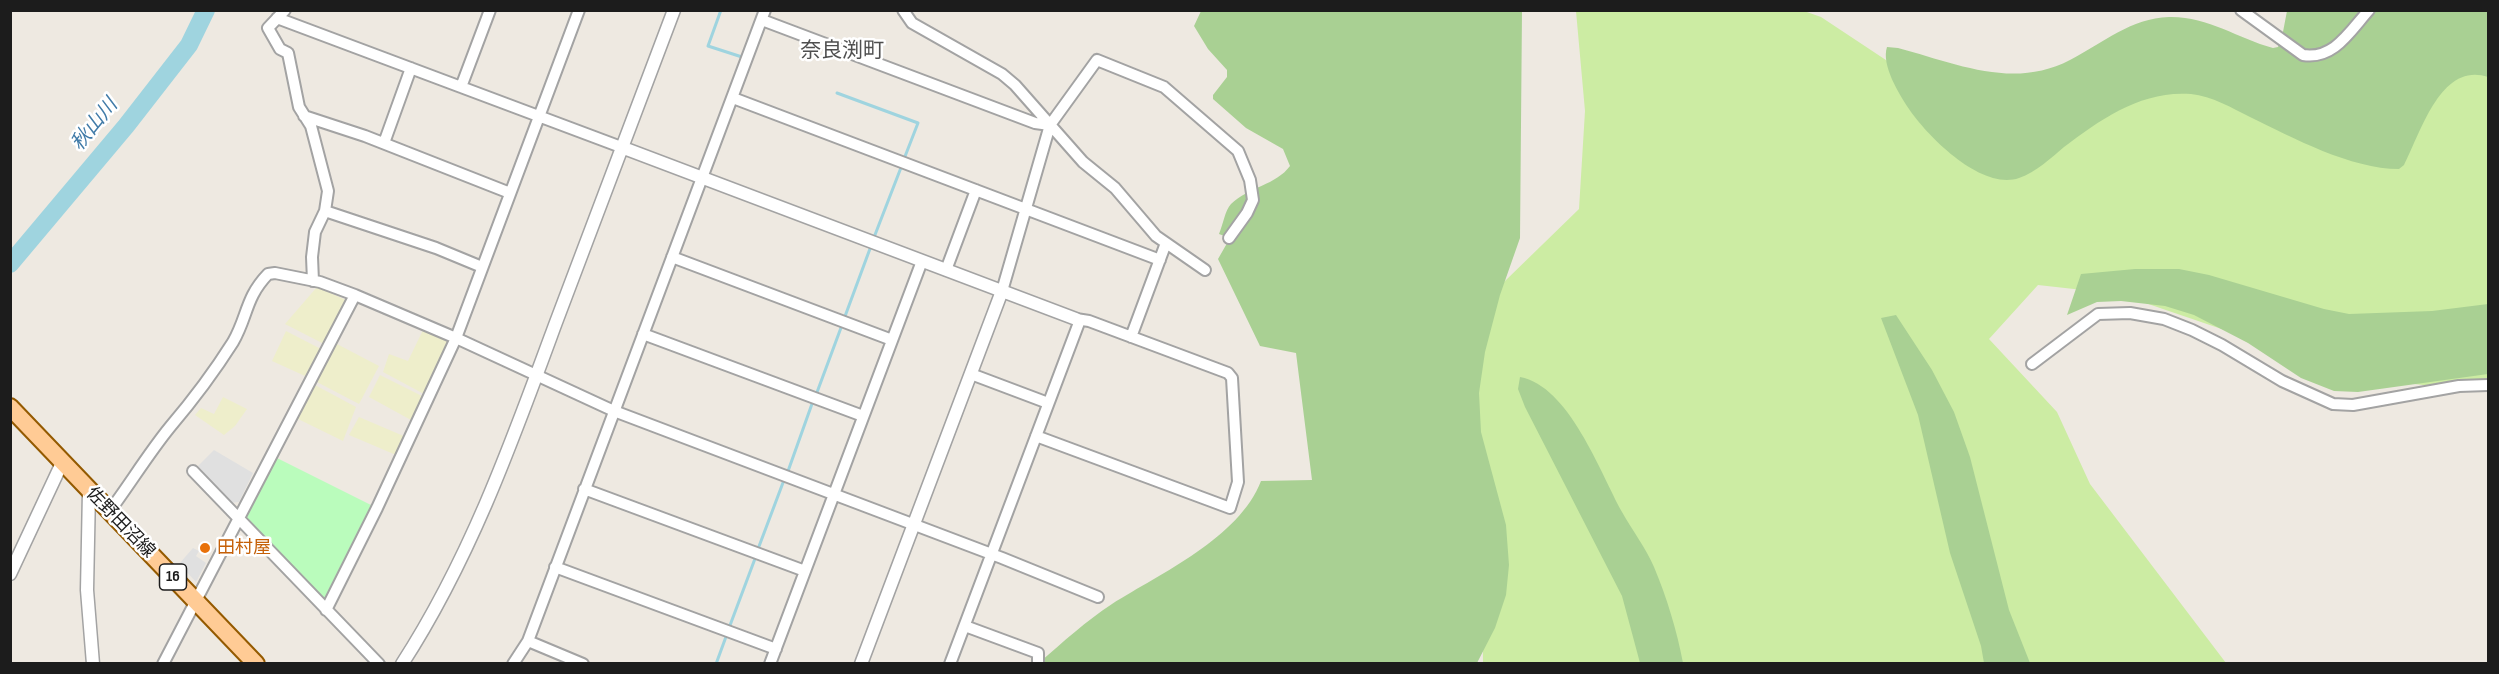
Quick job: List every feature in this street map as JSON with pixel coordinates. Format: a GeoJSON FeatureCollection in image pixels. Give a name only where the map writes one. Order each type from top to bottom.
{"type":"FeatureCollection","features":[{"type":"Feature","properties":{"kind":"main road","name":"佐野田沼線"},"geometry":{"type":"LineString","coordinates":[[11,409],[256,663]]}},
{"type":"Feature","properties":{"kind":"street"},"geometry":{"type":"LineString","coordinates":[[461,87],[490,10]]}},
{"type":"Feature","properties":{"kind":"street"},"geometry":{"type":"LineString","coordinates":[[326,610],[377,508],[456,338],[579,10]]}},
{"type":"Feature","properties":{"kind":"street"},"geometry":{"type":"LineString","coordinates":[[402,663],[438,605],[475,531],[536,377],[674,10]]}},
{"type":"Feature","properties":{"kind":"street"},"geometry":{"type":"LineString","coordinates":[[903,10],[912,23],[1002,74],[1015,85],[1083,162],[1115,188],[1150,230],[1205,270]]}},
{"type":"Feature","properties":{"kind":"street"},"geometry":{"type":"LineString","coordinates":[[2241,10],[2303,55],[2313,57],[2330,53],[2369,10]]}},
{"type":"Feature","properties":{"kind":"street"},"geometry":{"type":"LineString","coordinates":[[313,281],[312,257],[315,232],[325,211],[328,195],[323,166],[311,126],[299,107],[288,53],[280,49],[268,28],[281,14],[461,87],[1078,320],[1228,373],[1232,378],[1238,482],[1230,508],[1036,436]]}},
{"type":"Feature","properties":{"kind":"street"},"geometry":{"type":"LineString","coordinates":[[513,663],[528,641],[764,15],[1035,123],[1050,125]]}},
{"type":"Feature","properties":{"kind":"street"},"geometry":{"type":"LineString","coordinates":[[861,663],[1002,291],[1050,125],[1097,60],[1164,87],[1238,151],[1245,164],[1253,200],[1247,213],[1228,238]]}},
{"type":"Feature","properties":{"kind":"street"},"geometry":{"type":"LineString","coordinates":[[384,143],[411,68]]}},
{"type":"Feature","properties":{"kind":"street"},"geometry":{"type":"LineString","coordinates":[[733,98],[1160,260]]}},
{"type":"Feature","properties":{"kind":"street"},"geometry":{"type":"LineString","coordinates":[[304,116],[384,143],[510,193]]}},
{"type":"Feature","properties":{"kind":"street"},"geometry":{"type":"LineString","coordinates":[[946,270],[976,189]]}},
{"type":"Feature","properties":{"kind":"street"},"geometry":{"type":"LineString","coordinates":[[325,211],[436,248],[483,267]]}},
{"type":"Feature","properties":{"kind":"street"},"geometry":{"type":"LineString","coordinates":[[1131,337],[1166,243]]}},
{"type":"Feature","properties":{"kind":"street"},"geometry":{"type":"LineString","coordinates":[[672,257],[892,340]]}},
{"type":"Feature","properties":{"kind":"street"},"geometry":{"type":"LineString","coordinates":[[770,663],[922,261]]}},
{"type":"Feature","properties":{"kind":"street"},"geometry":{"type":"LineString","coordinates":[[109,512],[171,426],[198,393],[241,327],[248,300],[270,273],[313,281],[355,295],[456,338],[536,377],[614,411],[992,554],[1098,597]]}},
{"type":"Feature","properties":{"kind":"street"},"geometry":{"type":"LineString","coordinates":[[163,663],[355,295]]}},
{"type":"Feature","properties":{"kind":"street"},"geometry":{"type":"LineString","coordinates":[[2032,364],[2098,314],[2130,313],[2164,319],[2192,330],[2282,381],[2333,404],[2353,405],[2459,386],[2488,385]]}},
{"type":"Feature","properties":{"kind":"street"},"geometry":{"type":"LineString","coordinates":[[950,663],[1078,320]]}},
{"type":"Feature","properties":{"kind":"street"},"geometry":{"type":"LineString","coordinates":[[643,334],[863,416]]}},
{"type":"Feature","properties":{"kind":"street"},"geometry":{"type":"LineString","coordinates":[[971,374],[1048,403]]}},
{"type":"Feature","properties":{"kind":"street"},"geometry":{"type":"LineString","coordinates":[[10,574],[62,463]]}},
{"type":"Feature","properties":{"kind":"street"},"geometry":{"type":"LineString","coordinates":[[193,471],[379,663]]}},
{"type":"Feature","properties":{"kind":"street"},"geometry":{"type":"LineString","coordinates":[[584,489],[805,571]]}},
{"type":"Feature","properties":{"kind":"street"},"geometry":{"type":"LineString","coordinates":[[89,491],[87,590],[93,663]]}},
{"type":"Feature","properties":{"kind":"street"},"geometry":{"type":"LineString","coordinates":[[555,567],[776,648]]}},
{"type":"Feature","properties":{"kind":"street"},"geometry":{"type":"LineString","coordinates":[[965,626],[1038,653],[1038,663]]}},
{"type":"Feature","properties":{"kind":"street"},"geometry":{"type":"LineString","coordinates":[[528,641],[583,663]]}},
{"type":"Feature","properties":{"kind":"green space"},"geometry":{"type":"Polygon","coordinates":[[[1201,11],[1522,11],[1520,238],[1500,295],[1485,352],[1479,393],[1481,432],[1506,525],[1509,565],[1506,595],[1495,628],[1477,663],[1040,662],[1102,611],[1217,537],[1250,501],[1261,481],[1312,480],[1296,353],[1260,346],[1218,259],[1230,238],[1219,234],[1231,204],[1277,178],[1290,166],[1283,149],[1246,128],[1213,99],[1213,95],[1227,77],[1227,70],[1208,49],[1194,26],[1201,11]]]}},
{"type":"Feature","properties":{"kind":"green space"},"geometry":{"type":"Polygon","coordinates":[[[1576,11],[1804,11],[1821,17],[1981,123],[2488,11],[2488,392],[2368,379],[2119,294],[2038,285],[1989,339],[2057,412],[2090,484],[2226,663],[1483,663],[1482,535],[1432,352],[1579,209],[1585,111],[1576,11]]]}},
{"type":"Feature","properties":{"kind":"green space"},"geometry":{"type":"Polygon","coordinates":[[[2287,11],[2488,11],[2488,77],[2472,75],[2457,79],[2445,89],[2426,118],[2404,165],[2399,169],[2381,168],[2342,158],[2303,143],[2214,100],[2199,95],[2173,94],[2123,108],[2093,126],[2031,172],[2019,178],[2004,180],[1989,177],[1973,169],[1942,147],[1918,121],[1900,96],[1886,62],[1887,47],[1984,71],[2027,73],[2049,69],[2070,60],[2118,32],[2142,22],[2169,17],[2196,20],[2273,48],[2278,47],[2282,37],[2287,11]]]}},
{"type":"Feature","properties":{"kind":"green space"},"geometry":{"type":"Polygon","coordinates":[[[2135,269],[2179,269],[2209,275],[2324,309],[2349,314],[2432,311],[2488,304],[2488,374],[2358,392],[2334,391],[2301,378],[2248,343],[2194,315],[2165,306],[2121,301],[2097,302],[2067,315],[2081,274],[2135,269]]]}},
{"type":"Feature","properties":{"kind":"green space"},"geometry":{"type":"Polygon","coordinates":[[[317,287],[348,301],[324,344],[285,324],[317,287]]]}},
{"type":"Feature","properties":{"kind":"green space"},"geometry":{"type":"Polygon","coordinates":[[[1896,315],[1932,370],[1954,412],[1970,457],[2009,610],[2030,663],[1984,663],[1981,646],[1950,553],[1918,415],[1881,318],[1896,315]]]}},
{"type":"Feature","properties":{"kind":"green space"},"geometry":{"type":"Polygon","coordinates":[[[423,330],[450,342],[424,394],[383,372],[389,354],[408,361],[423,330]]]}},
{"type":"Feature","properties":{"kind":"green space"},"geometry":{"type":"Polygon","coordinates":[[[286,331],[321,349],[305,376],[272,361],[286,331]]]}},
{"type":"Feature","properties":{"kind":"green space"},"geometry":{"type":"Polygon","coordinates":[[[335,343],[379,366],[359,404],[315,381],[335,343]]]}},
{"type":"Feature","properties":{"kind":"green space"},"geometry":{"type":"Polygon","coordinates":[[[380,375],[422,396],[411,420],[369,397],[380,375]]]}},
{"type":"Feature","properties":{"kind":"green space"},"geometry":{"type":"Polygon","coordinates":[[[1520,377],[1538,384],[1554,396],[1568,413],[1593,454],[1622,512],[1654,567],[1671,615],[1683,663],[1640,663],[1622,596],[1525,407],[1518,389],[1520,377]]]}},
{"type":"Feature","properties":{"kind":"green space"},"geometry":{"type":"Polygon","coordinates":[[[315,385],[356,407],[343,441],[296,418],[315,385]]]}},
{"type":"Feature","properties":{"kind":"green space"},"geometry":{"type":"Polygon","coordinates":[[[223,397],[247,409],[235,426],[224,435],[195,415],[201,408],[214,414],[223,397]]]}},
{"type":"Feature","properties":{"kind":"green space"},"geometry":{"type":"Polygon","coordinates":[[[359,417],[406,437],[396,455],[349,435],[359,417]]]}},
{"type":"Feature","properties":{"kind":"green space"},"geometry":{"type":"Polygon","coordinates":[[[271,455],[377,508],[326,610],[239,518],[271,455]]]}},
{"type":"Feature","properties":{"kind":"shaded area"},"geometry":{"type":"Polygon","coordinates":[[[214,450],[253,473],[239,502],[231,503],[198,466],[214,450]]]}},
{"type":"Feature","properties":{"kind":"shaded area"},"geometry":{"type":"Polygon","coordinates":[[[193,548],[199,551],[196,556],[206,563],[196,582],[179,564],[193,548]]]}},
{"type":"Feature","properties":{"kind":"waterway","name":"秋山川"},"geometry":{"type":"LineString","coordinates":[[10,264],[126,126],[189,45],[206,10]]}},
{"type":"Feature","properties":{"kind":"waterway"},"geometry":{"type":"LineString","coordinates":[[721,10],[708,46],[742,57]]}},
{"type":"Feature","properties":{"kind":"waterway"},"geometry":{"type":"LineString","coordinates":[[837,93],[918,123],[904,159]]}},
{"type":"Feature","properties":{"kind":"waterway"},"geometry":{"type":"LineString","coordinates":[[873,240],[902,165]]}},
{"type":"Feature","properties":{"kind":"waterway"},"geometry":{"type":"LineString","coordinates":[[844,319],[871,246]]}},
{"type":"Feature","properties":{"kind":"waterway"},"geometry":{"type":"LineString","coordinates":[[816,395],[842,325]]}},
{"type":"Feature","properties":{"kind":"waterway"},"geometry":{"type":"LineString","coordinates":[[787,474],[813,401]]}},
{"type":"Feature","properties":{"kind":"waterway"},"geometry":{"type":"LineString","coordinates":[[758,549],[784,480]]}},
{"type":"Feature","properties":{"kind":"waterway"},"geometry":{"type":"LineString","coordinates":[[729,628],[756,556]]}},
{"type":"Feature","properties":{"kind":"waterway"},"geometry":{"type":"LineString","coordinates":[[716,664],[727,634]]}},
{"type":"Feature","properties":{"kind":"place","name":"田村屋"},"geometry":{"type":"Point","coordinates":[205,548]}},
{"type":"Feature","properties":{"kind":"district","name":"奈良渕町"},"geometry":{"type":"Point","coordinates":[842,52]}}]}
